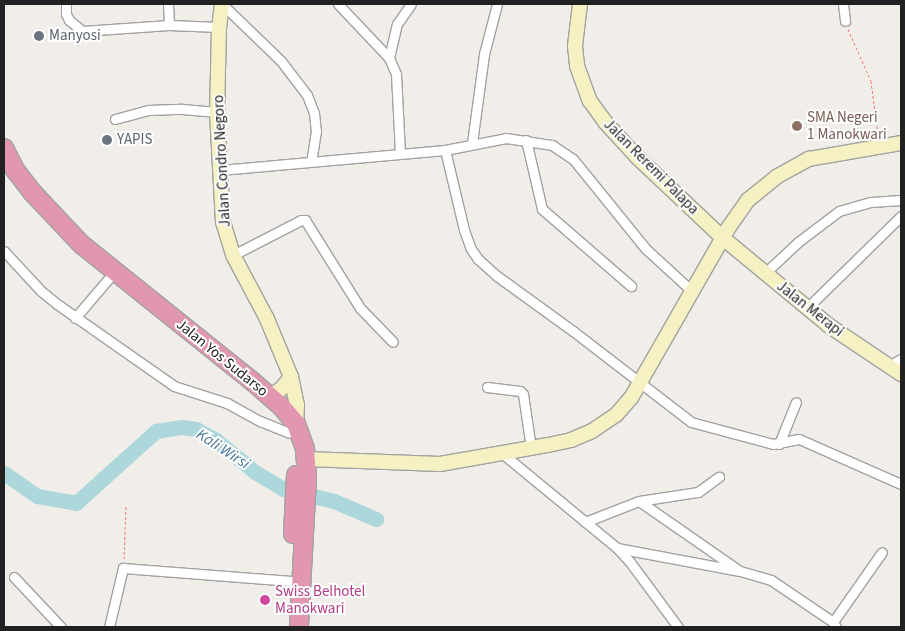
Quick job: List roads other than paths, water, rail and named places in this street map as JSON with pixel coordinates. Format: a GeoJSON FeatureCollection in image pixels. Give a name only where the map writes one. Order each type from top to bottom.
{"type":"FeatureCollection","features":[{"type":"Feature","properties":{"kind":"highway","name":"Jalan Yos Sudarso"},"geometry":{"type":"LineString","coordinates":[[4,148],[15,170],[56,220],[293,429]]}},
{"type":"Feature","properties":{"kind":"highway","name":"Jalan Yos Sudarso"},"geometry":{"type":"LineString","coordinates":[[4,167],[30,204],[63,238],[109,278],[281,406],[293,429],[303,441],[306,459],[301,477],[299,627]]}},
{"type":"Feature","properties":{"kind":"highway","name":"Jalan Yos Sudarso"},"geometry":{"type":"LineString","coordinates":[[293,429],[293,447],[301,477]]}},
{"type":"Feature","properties":{"kind":"highway","name":"Jalan Yos Sudarso"},"geometry":{"type":"LineString","coordinates":[[290,627],[292,581],[300,505]]}},
{"type":"Feature","properties":{"kind":"street"},"geometry":{"type":"LineString","coordinates":[[66,4],[66,14],[69,20],[82,31],[169,25],[219,27]]}},
{"type":"Feature","properties":{"kind":"street"},"geometry":{"type":"LineString","coordinates":[[168,4],[169,25]]}},
{"type":"Feature","properties":{"kind":"street"},"geometry":{"type":"LineString","coordinates":[[222,4],[281,61],[307,95],[314,113],[316,131],[311,162]]}},
{"type":"Feature","properties":{"kind":"street","name":"Jalan Condro Negoro"},"geometry":{"type":"LineString","coordinates":[[222,4],[219,27],[217,112],[223,222],[233,255],[267,319],[291,377],[297,405],[293,429]]}},
{"type":"Feature","properties":{"kind":"street"},"geometry":{"type":"LineString","coordinates":[[338,4],[389,58],[396,74],[400,154]]}},
{"type":"Feature","properties":{"kind":"street"},"geometry":{"type":"LineString","coordinates":[[389,58],[397,24],[410,4]]}},
{"type":"Feature","properties":{"kind":"street"},"geometry":{"type":"LineString","coordinates":[[472,143],[484,54],[497,4]]}},
{"type":"Feature","properties":{"kind":"street","name":"Jalan Reremi Palapa"},"geometry":{"type":"LineString","coordinates":[[580,4],[575,46],[581,81],[590,101],[605,122],[638,158],[723,238]]}},
{"type":"Feature","properties":{"kind":"street"},"geometry":{"type":"LineString","coordinates":[[843,4],[845,21]]}},
{"type":"Feature","properties":{"kind":"street"},"geometry":{"type":"LineString","coordinates":[[115,119],[148,110],[217,112]]}},
{"type":"Feature","properties":{"kind":"street"},"geometry":{"type":"LineString","coordinates":[[220,170],[445,150],[472,143],[506,138],[552,145],[573,159],[646,249],[692,292]]}},
{"type":"Feature","properties":{"kind":"street"},"geometry":{"type":"LineString","coordinates":[[526,140],[542,209],[631,286]]}},
{"type":"Feature","properties":{"kind":"street"},"geometry":{"type":"LineString","coordinates":[[306,459],[440,464],[504,454],[571,440],[606,424],[616,415],[640,383],[723,238],[748,200],[794,166],[824,155],[901,144]]}},
{"type":"Feature","properties":{"kind":"street"},"geometry":{"type":"LineString","coordinates":[[445,150],[464,230],[471,249],[478,259],[497,276],[640,383],[698,425],[779,444],[799,439],[901,484]]}},
{"type":"Feature","properties":{"kind":"street"},"geometry":{"type":"LineString","coordinates":[[765,273],[798,242],[839,211],[871,202],[901,200]]}},
{"type":"Feature","properties":{"kind":"street"},"geometry":{"type":"LineString","coordinates":[[807,308],[901,216]]}},
{"type":"Feature","properties":{"kind":"street"},"geometry":{"type":"LineString","coordinates":[[233,255],[294,223],[305,220],[360,308],[393,342]]}},
{"type":"Feature","properties":{"kind":"street","name":"Jalan Merapi"},"geometry":{"type":"LineString","coordinates":[[723,238],[807,308],[897,366]]}},
{"type":"Feature","properties":{"kind":"street"},"geometry":{"type":"LineString","coordinates":[[4,251],[41,291],[75,318],[174,386],[228,403],[260,421],[293,429]]}},
{"type":"Feature","properties":{"kind":"street"},"geometry":{"type":"LineString","coordinates":[[75,318],[109,278]]}},
{"type":"Feature","properties":{"kind":"street"},"geometry":{"type":"LineString","coordinates":[[270,397],[281,389],[291,377]]}},
{"type":"Feature","properties":{"kind":"street"},"geometry":{"type":"LineString","coordinates":[[487,387],[520,390],[523,394],[531,448]]}},
{"type":"Feature","properties":{"kind":"street"},"geometry":{"type":"LineString","coordinates":[[779,444],[796,402]]}},
{"type":"Feature","properties":{"kind":"street"},"geometry":{"type":"LineString","coordinates":[[504,454],[617,548],[630,562],[678,627]]}},
{"type":"Feature","properties":{"kind":"street"},"geometry":{"type":"LineString","coordinates":[[585,522],[639,501],[698,492],[719,477]]}},
{"type":"Feature","properties":{"kind":"street"},"geometry":{"type":"LineString","coordinates":[[639,501],[740,571]]}},
{"type":"Feature","properties":{"kind":"street"},"geometry":{"type":"LineString","coordinates":[[617,548],[740,571],[771,580],[834,625],[882,552]]}},
{"type":"Feature","properties":{"kind":"street"},"geometry":{"type":"LineString","coordinates":[[109,627],[124,568],[292,581]]}},
{"type":"Feature","properties":{"kind":"street"},"geometry":{"type":"LineString","coordinates":[[14,577],[61,627]]}},
{"type":"Feature","properties":{"kind":"waterway","name":"Kali Wirsi"},"geometry":{"type":"LineString","coordinates":[[4,473],[37,496],[76,503],[156,431],[182,427],[196,429],[216,440],[255,472],[283,489],[334,501],[376,519]]}},
{"type":"Feature","properties":{"kind":"place","name":"Manyosi"},"geometry":{"type":"Point","coordinates":[39,36]}},
{"type":"Feature","properties":{"kind":"place","name":"SMA Negeri 1 Manokwari"},"geometry":{"type":"Point","coordinates":[797,126]}},
{"type":"Feature","properties":{"kind":"place","name":"YAPIS"},"geometry":{"type":"Point","coordinates":[107,140]}},
{"type":"Feature","properties":{"kind":"place","name":"Swiss Belhotel Manokwari"},"geometry":{"type":"Point","coordinates":[265,600]}}]}
